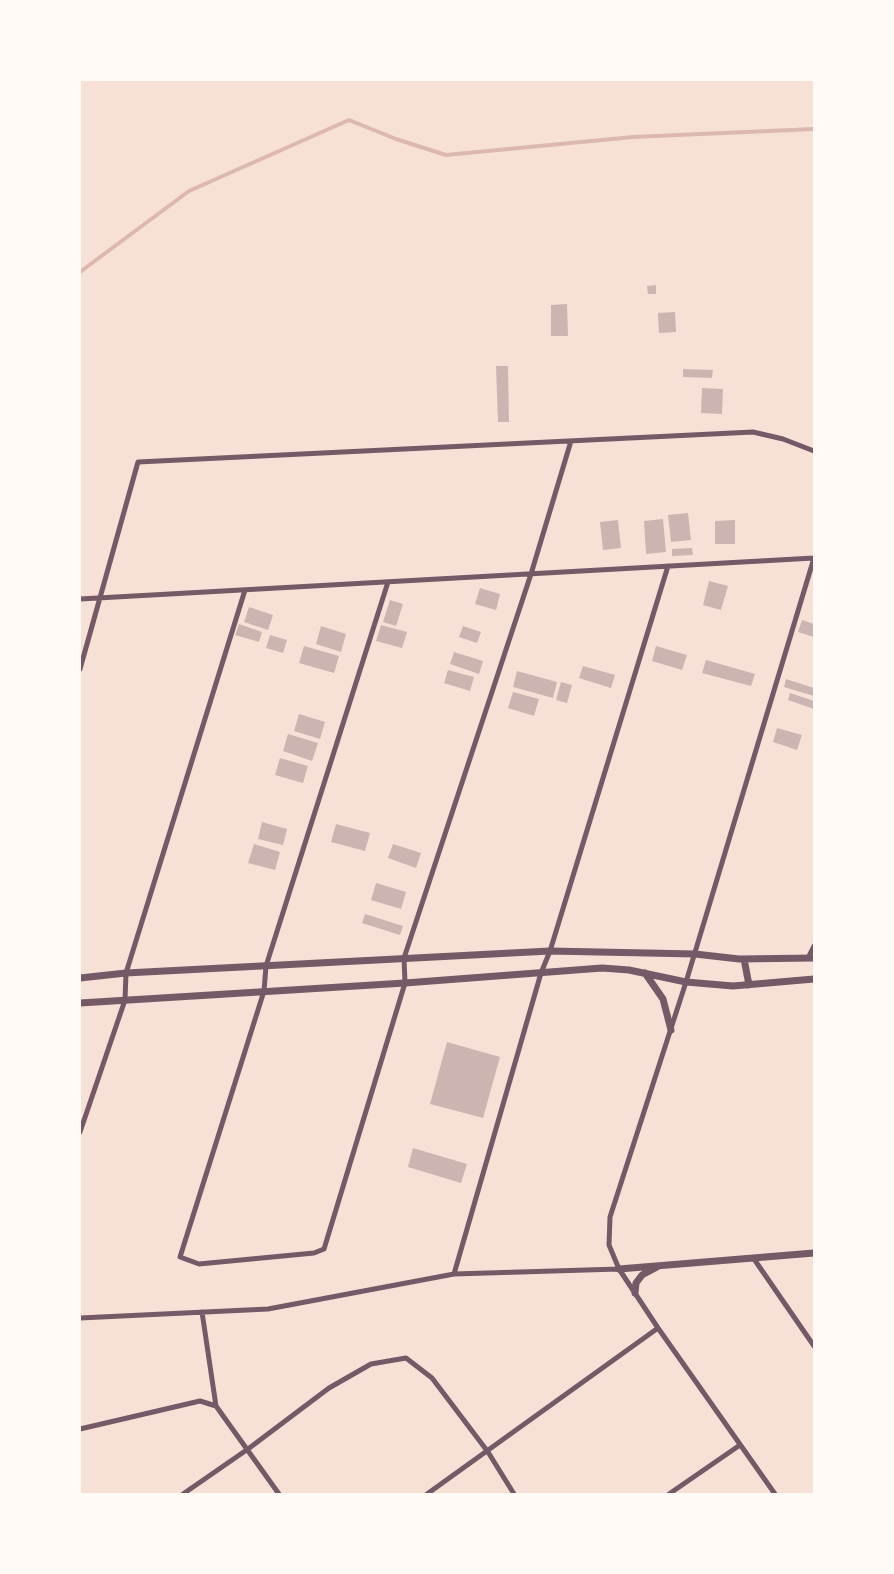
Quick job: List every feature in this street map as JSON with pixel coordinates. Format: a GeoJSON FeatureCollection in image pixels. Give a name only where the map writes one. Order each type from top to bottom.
{"type":"FeatureCollection","features":[{"type":"Feature","properties":{"kind":"street"},"geometry":{"type":"LineString","coordinates":[[80,669],[138,462],[753,432],[783,439],[814,451]]}},
{"type":"Feature","properties":{"kind":"street"},"geometry":{"type":"LineString","coordinates":[[388,582],[266,966],[264,991],[180,1257],[199,1264],[314,1253],[324,1249],[405,983],[404,958],[531,574],[571,441]]}},
{"type":"Feature","properties":{"kind":"street"},"geometry":{"type":"LineString","coordinates":[[80,599],[814,558],[695,954],[610,1217],[609,1245],[619,1269],[775,1494]]}},
{"type":"Feature","properties":{"kind":"street"},"geometry":{"type":"LineString","coordinates":[[454,1274],[541,973],[550,951],[668,566]]}},
{"type":"Feature","properties":{"kind":"street"},"geometry":{"type":"LineString","coordinates":[[80,1132],[125,1000],[126,973],[245,590]]}},
{"type":"Feature","properties":{"kind":"street"},"geometry":{"type":"LineString","coordinates":[[80,978],[126,973],[550,951],[811,958],[814,946]]}},
{"type":"Feature","properties":{"kind":"street"},"geometry":{"type":"LineString","coordinates":[[744,958],[749,985]]}},
{"type":"Feature","properties":{"kind":"street"},"geometry":{"type":"LineString","coordinates":[[80,1002],[405,983],[602,968],[645,973],[686,982],[733,986],[814,980]]}},
{"type":"Feature","properties":{"kind":"street"},"geometry":{"type":"LineString","coordinates":[[645,973],[663,999],[670,1030]]}},
{"type":"Feature","properties":{"kind":"street"},"geometry":{"type":"LineString","coordinates":[[80,1318],[268,1309],[454,1274],[571,1272],[814,1253]]}},
{"type":"Feature","properties":{"kind":"street"},"geometry":{"type":"LineString","coordinates":[[754,1259],[814,1346]]}},
{"type":"Feature","properties":{"kind":"street"},"geometry":{"type":"LineString","coordinates":[[635,1293],[636,1283],[642,1275],[658,1266]]}},
{"type":"Feature","properties":{"kind":"street"},"geometry":{"type":"LineString","coordinates":[[202,1312],[216,1406],[279,1494]]}},
{"type":"Feature","properties":{"kind":"street"},"geometry":{"type":"LineString","coordinates":[[427,1494],[658,1328]]}},
{"type":"Feature","properties":{"kind":"street"},"geometry":{"type":"LineString","coordinates":[[183,1494],[328,1389],[370,1364],[406,1358],[432,1378],[488,1452],[514,1494]]}},
{"type":"Feature","properties":{"kind":"street"},"geometry":{"type":"LineString","coordinates":[[80,1429],[200,1401],[216,1406]]}},
{"type":"Feature","properties":{"kind":"street"},"geometry":{"type":"LineString","coordinates":[[669,1494],[740,1445]]}},
{"type":"Feature","properties":{"kind":"building"},"geometry":{"type":"Polygon","coordinates":[[[656,285],[656,294],[648,294],[647,286],[656,285]]]}},
{"type":"Feature","properties":{"kind":"building"},"geometry":{"type":"Polygon","coordinates":[[[567,304],[568,336],[551,336],[551,305],[567,304]]]}},
{"type":"Feature","properties":{"kind":"building"},"geometry":{"type":"Polygon","coordinates":[[[675,312],[676,332],[659,333],[658,313],[675,312]]]}},
{"type":"Feature","properties":{"kind":"building"},"geometry":{"type":"Polygon","coordinates":[[[496,366],[508,366],[509,422],[498,422],[496,366]]]}},
{"type":"Feature","properties":{"kind":"building"},"geometry":{"type":"Polygon","coordinates":[[[683,369],[713,370],[712,378],[683,377],[683,369]]]}},
{"type":"Feature","properties":{"kind":"building"},"geometry":{"type":"Polygon","coordinates":[[[702,388],[723,389],[722,414],[701,413],[702,388]]]}},
{"type":"Feature","properties":{"kind":"building"},"geometry":{"type":"Polygon","coordinates":[[[688,513],[691,540],[671,542],[668,515],[688,513]]]}},
{"type":"Feature","properties":{"kind":"building"},"geometry":{"type":"Polygon","coordinates":[[[663,519],[666,552],[646,554],[644,521],[663,519]]]}},
{"type":"Feature","properties":{"kind":"building"},"geometry":{"type":"Polygon","coordinates":[[[618,520],[621,548],[603,550],[600,522],[618,520]]]}},
{"type":"Feature","properties":{"kind":"building"},"geometry":{"type":"Polygon","coordinates":[[[735,520],[735,544],[715,544],[715,521],[735,520]]]}},
{"type":"Feature","properties":{"kind":"building"},"geometry":{"type":"Polygon","coordinates":[[[692,548],[693,555],[672,556],[672,549],[692,548]]]}},
{"type":"Feature","properties":{"kind":"building"},"geometry":{"type":"Polygon","coordinates":[[[709,581],[728,586],[721,610],[703,605],[709,581]]]}},
{"type":"Feature","properties":{"kind":"building"},"geometry":{"type":"Polygon","coordinates":[[[480,588],[500,594],[496,610],[475,604],[480,588]]]}},
{"type":"Feature","properties":{"kind":"building"},"geometry":{"type":"Polygon","coordinates":[[[390,600],[403,604],[396,626],[383,622],[390,600]]]}},
{"type":"Feature","properties":{"kind":"building"},"geometry":{"type":"Polygon","coordinates":[[[249,607],[273,615],[268,630],[244,622],[249,607]]]}},
{"type":"Feature","properties":{"kind":"building"},"geometry":{"type":"Polygon","coordinates":[[[802,620],[814,624],[814,637],[798,632],[802,620]]]}},
{"type":"Feature","properties":{"kind":"building"},"geometry":{"type":"Polygon","coordinates":[[[239,624],[262,632],[259,642],[235,635],[239,624]]]}},
{"type":"Feature","properties":{"kind":"building"},"geometry":{"type":"Polygon","coordinates":[[[381,625],[407,632],[402,648],[376,641],[381,625]]]}},
{"type":"Feature","properties":{"kind":"building"},"geometry":{"type":"Polygon","coordinates":[[[321,626],[346,634],[341,652],[316,644],[321,626]]]}},
{"type":"Feature","properties":{"kind":"building"},"geometry":{"type":"Polygon","coordinates":[[[463,626],[481,632],[477,643],[459,637],[463,626]]]}},
{"type":"Feature","properties":{"kind":"building"},"geometry":{"type":"Polygon","coordinates":[[[270,635],[287,640],[283,653],[266,648],[270,635]]]}},
{"type":"Feature","properties":{"kind":"building"},"geometry":{"type":"Polygon","coordinates":[[[304,646],[339,656],[334,673],[299,663],[304,646]]]}},
{"type":"Feature","properties":{"kind":"building"},"geometry":{"type":"Polygon","coordinates":[[[656,646],[687,655],[682,670],[652,661],[656,646]]]}},
{"type":"Feature","properties":{"kind":"building"},"geometry":{"type":"Polygon","coordinates":[[[454,652],[483,661],[479,674],[450,664],[454,652]]]}},
{"type":"Feature","properties":{"kind":"building"},"geometry":{"type":"Polygon","coordinates":[[[706,660],[755,674],[751,686],[702,673],[706,660]]]}},
{"type":"Feature","properties":{"kind":"building"},"geometry":{"type":"Polygon","coordinates":[[[583,666],[615,675],[611,688],[579,678],[583,666]]]}},
{"type":"Feature","properties":{"kind":"building"},"geometry":{"type":"Polygon","coordinates":[[[448,670],[474,677],[470,691],[444,683],[448,670]]]}},
{"type":"Feature","properties":{"kind":"building"},"geometry":{"type":"Polygon","coordinates":[[[517,671],[557,682],[553,698],[513,687],[517,671]]]}},
{"type":"Feature","properties":{"kind":"building"},"geometry":{"type":"Polygon","coordinates":[[[786,679],[814,688],[814,696],[784,687],[786,679]]]}},
{"type":"Feature","properties":{"kind":"building"},"geometry":{"type":"Polygon","coordinates":[[[561,682],[572,685],[567,703],[556,700],[561,682]]]}},
{"type":"Feature","properties":{"kind":"building"},"geometry":{"type":"Polygon","coordinates":[[[513,692],[539,699],[534,716],[508,708],[513,692]]]}},
{"type":"Feature","properties":{"kind":"building"},"geometry":{"type":"Polygon","coordinates":[[[790,693],[814,701],[814,709],[788,700],[790,693]]]}},
{"type":"Feature","properties":{"kind":"building"},"geometry":{"type":"Polygon","coordinates":[[[299,714],[325,722],[320,739],[294,731],[299,714]]]}},
{"type":"Feature","properties":{"kind":"building"},"geometry":{"type":"Polygon","coordinates":[[[777,728],[802,735],[797,750],[773,742],[777,728]]]}},
{"type":"Feature","properties":{"kind":"building"},"geometry":{"type":"Polygon","coordinates":[[[288,734],[318,743],[312,761],[283,751],[288,734]]]}},
{"type":"Feature","properties":{"kind":"building"},"geometry":{"type":"Polygon","coordinates":[[[280,758],[308,766],[303,783],[275,775],[280,758]]]}},
{"type":"Feature","properties":{"kind":"building"},"geometry":{"type":"Polygon","coordinates":[[[262,822],[287,829],[283,845],[258,839],[262,822]]]}},
{"type":"Feature","properties":{"kind":"building"},"geometry":{"type":"Polygon","coordinates":[[[336,824],[370,833],[365,851],[331,842],[336,824]]]}},
{"type":"Feature","properties":{"kind":"building"},"geometry":{"type":"Polygon","coordinates":[[[254,844],[280,852],[275,870],[248,863],[254,844]]]}},
{"type":"Feature","properties":{"kind":"building"},"geometry":{"type":"Polygon","coordinates":[[[393,844],[421,853],[416,868],[388,858],[393,844]]]}},
{"type":"Feature","properties":{"kind":"building"},"geometry":{"type":"Polygon","coordinates":[[[376,883],[406,892],[401,909],[371,900],[376,883]]]}},
{"type":"Feature","properties":{"kind":"building"},"geometry":{"type":"Polygon","coordinates":[[[365,914],[403,926],[400,935],[362,923],[365,914]]]}},
{"type":"Feature","properties":{"kind":"building"},"geometry":{"type":"Polygon","coordinates":[[[447,1042],[500,1057],[483,1118],[430,1104],[447,1042]]]}},
{"type":"Feature","properties":{"kind":"building"},"geometry":{"type":"Polygon","coordinates":[[[413,1148],[467,1164],[461,1183],[408,1167],[413,1148]]]}},
{"type":"Feature","properties":{"kind":"waterway"},"geometry":{"type":"LineString","coordinates":[[80,272],[189,191],[349,120],[396,139],[446,155],[633,137],[814,129]]}}]}
